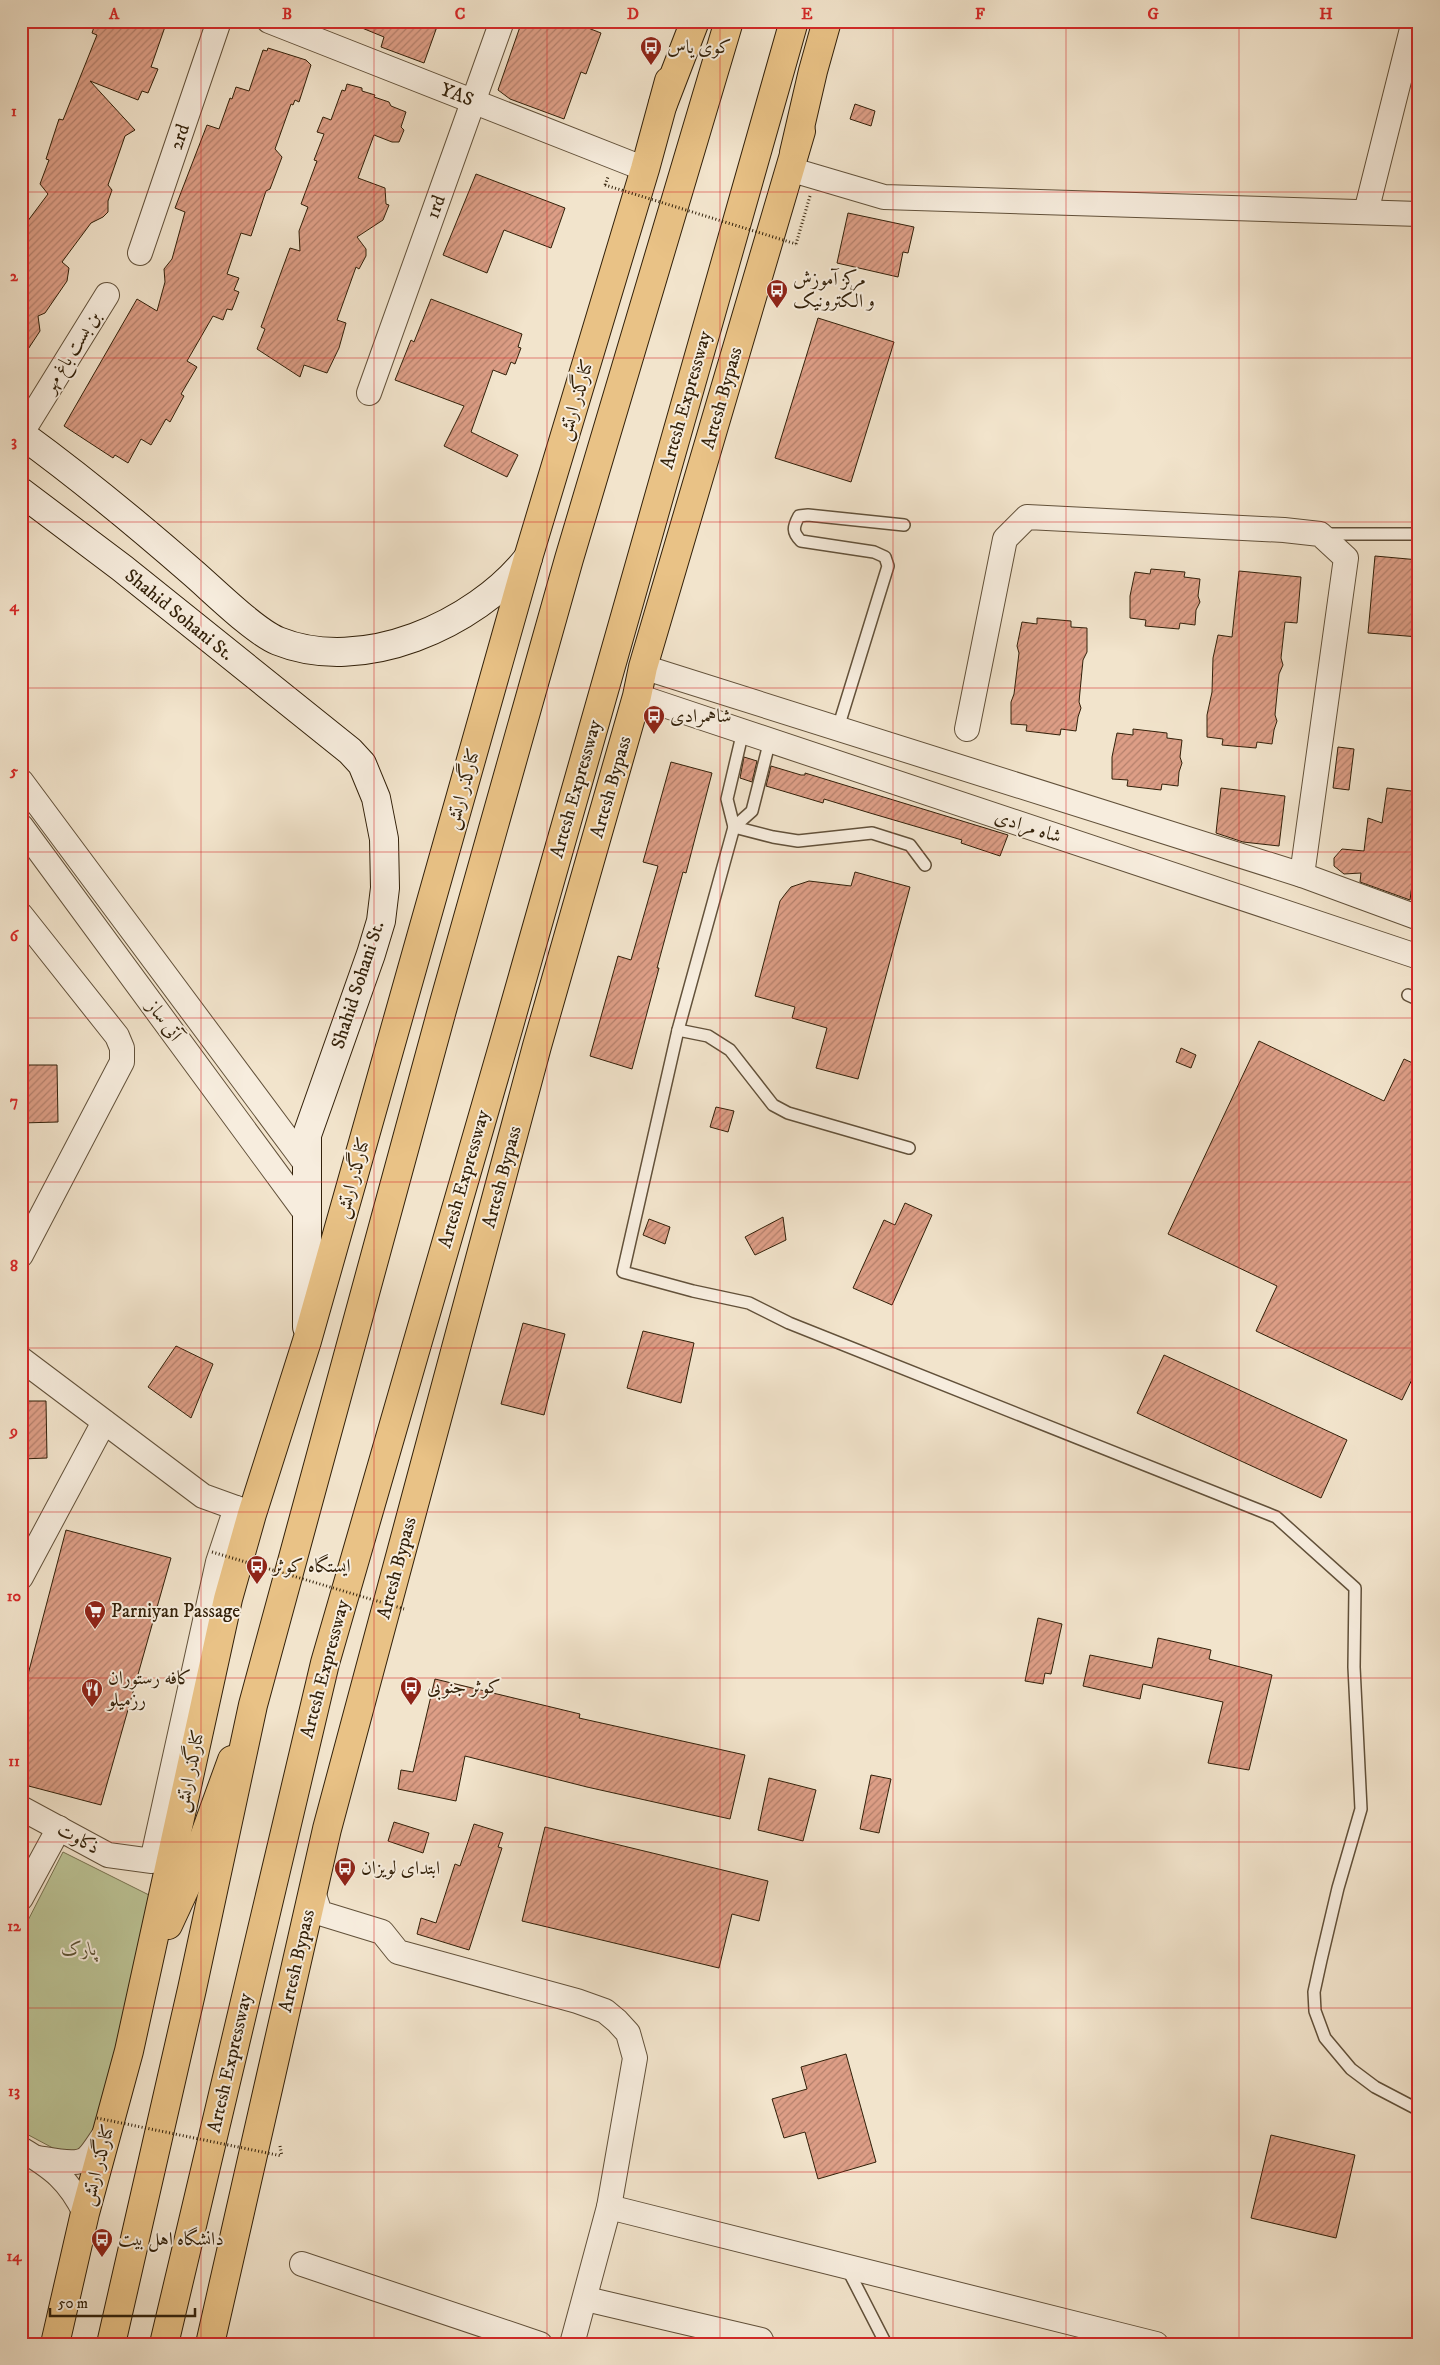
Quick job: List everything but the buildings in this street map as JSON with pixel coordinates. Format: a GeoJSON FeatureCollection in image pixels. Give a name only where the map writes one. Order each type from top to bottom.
{"type":"FeatureCollection","features":[{"type":"Feature","properties":{"kind":"main road"},"geometry":{"type":"LineString","coordinates":[[112,2344],[192,1989],[253,1705],[447,991],[569,559],[728,21]]}},
{"type":"Feature","properties":{"kind":"main road","name":"Artesh Expressway"},"geometry":{"type":"LineString","coordinates":[[164,2344],[325,1662],[794,21]]}},
{"type":"Feature","properties":{"kind":"main road"},"geometry":{"type":"LineString","coordinates":[[792,161],[827,21]]}},
{"type":"Feature","properties":{"kind":"main road","name":"Artesh Bypass"},"geometry":{"type":"LineString","coordinates":[[210,2344],[329,1819],[535,1055],[637,696],[643,667],[834,21]]}},
{"type":"Feature","properties":{"kind":"main road","name":"کنارگذر ارتش"},"geometry":{"type":"LineString","coordinates":[[55,2344],[85,2213],[102,2124],[129,2051],[244,1511],[307,1341],[528,558],[646,169],[663,104],[691,24]]}},
{"type":"Feature","properties":{"kind":"main road","name":"Shahid Sohani St."},"geometry":{"type":"LineString","coordinates":[[21,434],[152,537],[253,624],[276,640],[298,648],[346,651],[379,648],[428,632],[455,619],[496,591],[513,577],[528,558]]}},
{"type":"Feature","properties":{"kind":"main road","name":"Shahid Sohani St."},"geometry":{"type":"LineString","coordinates":[[21,492],[122,568],[350,751],[362,764],[376,798],[385,856],[385,888],[381,921],[360,988],[310,1121],[307,1135],[307,1341]]}},
{"type":"Feature","properties":{"kind":"main road"},"geometry":{"type":"LineString","coordinates":[[122,568],[152,537]]}},
{"type":"Feature","properties":{"kind":"main road"},"geometry":{"type":"LineString","coordinates":[[576,788],[677,552]]}},
{"type":"Feature","properties":{"kind":"main road"},"geometry":{"type":"LineString","coordinates":[[129,2051],[169,1922],[187,1884],[253,1705]]}},
{"type":"Feature","properties":{"kind":"street","name":"2rd"},"geometry":{"type":"LineString","coordinates":[[140,253],[219,21]]}},
{"type":"Feature","properties":{"kind":"street","name":"YAS"},"geometry":{"type":"LineString","coordinates":[[269,21],[646,169]]}},
{"type":"Feature","properties":{"kind":"street","name":"1rd"},"geometry":{"type":"LineString","coordinates":[[369,393],[502,21]]}},
{"type":"Feature","properties":{"kind":"street"},"geometry":{"type":"LineString","coordinates":[[1366,212],[1414,21]]}},
{"type":"Feature","properties":{"kind":"street"},"geometry":{"type":"LineString","coordinates":[[792,161],[884,197],[1419,214]]}},
{"type":"Feature","properties":{"kind":"street","name":"بن بست باغ مهر"},"geometry":{"type":"LineString","coordinates":[[21,434],[107,295]]}},
{"type":"Feature","properties":{"kind":"street"},"geometry":{"type":"LineString","coordinates":[[966,729],[1005,539],[1027,517],[1284,530],[1320,534],[1346,558],[1302,875]]}},
{"type":"Feature","properties":{"kind":"street","name":"شاه مرادی"},"geometry":{"type":"LineString","coordinates":[[643,667],[1302,875],[1419,918]]}},
{"type":"Feature","properties":{"kind":"street","name":"شاه مرادی"},"geometry":{"type":"LineString","coordinates":[[637,696],[1419,957]]}},
{"type":"Feature","properties":{"kind":"street","name":"آتی ساز"},"geometry":{"type":"LineString","coordinates":[[21,781],[306,1164]]}},
{"type":"Feature","properties":{"kind":"street","name":"آتی ساز"},"geometry":{"type":"LineString","coordinates":[[21,826],[307,1215]]}},
{"type":"Feature","properties":{"kind":"street"},"geometry":{"type":"LineString","coordinates":[[21,914],[117,1036],[122,1048],[122,1062],[21,1256]]}},
{"type":"Feature","properties":{"kind":"street"},"geometry":{"type":"LineString","coordinates":[[254,1143],[265,1146],[274,1139],[276,1125]]}},
{"type":"Feature","properties":{"kind":"street"},"geometry":{"type":"LineString","coordinates":[[21,1359],[204,1496],[244,1511]]}},
{"type":"Feature","properties":{"kind":"street"},"geometry":{"type":"LineString","coordinates":[[24,1567],[104,1422]]}},
{"type":"Feature","properties":{"kind":"street","name":"ذکاوت"},"geometry":{"type":"LineString","coordinates":[[21,1808],[108,1855],[152,1861],[218,1562],[244,1511]]}},
{"type":"Feature","properties":{"kind":"street"},"geometry":{"type":"LineString","coordinates":[[21,1898],[58,1828]]}},
{"type":"Feature","properties":{"kind":"street"},"geometry":{"type":"LineString","coordinates":[[313,1892],[320,1912],[382,1932],[398,1952],[577,2001],[605,2011],[628,2034],[635,2058],[609,2207],[586,2299],[572,2344]]}},
{"type":"Feature","properties":{"kind":"street"},"geometry":{"type":"LineString","coordinates":[[29,2154],[75,2162],[87,2159],[102,2124]]}},
{"type":"Feature","properties":{"kind":"street"},"geometry":{"type":"LineString","coordinates":[[29,2154],[67,2182],[85,2213]]}},
{"type":"Feature","properties":{"kind":"street"},"geometry":{"type":"LineString","coordinates":[[609,2207],[1156,2344]]}},
{"type":"Feature","properties":{"kind":"street"},"geometry":{"type":"LineString","coordinates":[[302,2264],[540,2344]]}},
{"type":"Feature","properties":{"kind":"street"},"geometry":{"type":"LineString","coordinates":[[586,2299],[761,2340],[760,2344]]}},
{"type":"Feature","properties":{"kind":"lane"},"geometry":{"type":"LineString","coordinates":[[838,728],[888,566],[885,557],[874,552],[801,541],[795,535],[794,526],[799,516],[808,515],[904,525]]}},
{"type":"Feature","properties":{"kind":"lane"},"geometry":{"type":"LineString","coordinates":[[1320,534],[1419,534]]}},
{"type":"Feature","properties":{"kind":"lane"},"geometry":{"type":"LineString","coordinates":[[743,731],[727,800],[734,826],[678,1030],[623,1272],[693,1291],[748,1303],[789,1323],[1276,1517],[1355,1588],[1354,1667],[1361,1810],[1338,1888],[1321,1960],[1314,1992],[1315,2011],[1325,2038],[1351,2069],[1375,2088],[1419,2110]]}},
{"type":"Feature","properties":{"kind":"lane"},"geometry":{"type":"LineString","coordinates":[[734,826],[752,811],[770,740]]}},
{"type":"Feature","properties":{"kind":"lane"},"geometry":{"type":"LineString","coordinates":[[734,826],[773,837],[798,841],[872,833],[910,845],[925,865]]}},
{"type":"Feature","properties":{"kind":"lane"},"geometry":{"type":"LineString","coordinates":[[678,1030],[708,1036],[730,1050],[773,1105],[788,1113],[909,1148]]}},
{"type":"Feature","properties":{"kind":"lane"},"geometry":{"type":"LineString","coordinates":[[846,2266],[886,2344]]}},
{"type":"Feature","properties":{"kind":"path"},"geometry":{"type":"LineString","coordinates":[[605,185],[796,244],[808,204]]}},
{"type":"Feature","properties":{"kind":"path"},"geometry":{"type":"LineString","coordinates":[[212,1552],[404,1609]]}},
{"type":"Feature","properties":{"kind":"path"},"geometry":{"type":"LineString","coordinates":[[102,2124],[282,2156]]}},
{"type":"Feature","properties":{"kind":"green space","name":"پارک"},"geometry":{"type":"Polygon","coordinates":[[[63,1852],[149,1895],[98,2131],[82,2149],[66,2155],[21,2131],[21,1934],[63,1852]]]}},
{"type":"Feature","properties":{"kind":"place","name":"کوی یاس"},"geometry":{"type":"Point","coordinates":[651,66]}},
{"type":"Feature","properties":{"kind":"place","name":"مرکز آموزش و الکترونیک"},"geometry":{"type":"Point","coordinates":[777,309]}},
{"type":"Feature","properties":{"kind":"place","name":"شاهمرادی"},"geometry":{"type":"Point","coordinates":[654,735]}},
{"type":"Feature","properties":{"kind":"place","name":"ایستگاه کوثر"},"geometry":{"type":"Point","coordinates":[257,1585]}},
{"type":"Feature","properties":{"kind":"place","name":"Parniyan Passage"},"geometry":{"type":"Point","coordinates":[95,1630]}},
{"type":"Feature","properties":{"kind":"place","name":"کوثر جنوبی"},"geometry":{"type":"Point","coordinates":[411,1706]}},
{"type":"Feature","properties":{"kind":"place","name":"کافه رستوران رزمیلو"},"geometry":{"type":"Point","coordinates":[92,1708]}},
{"type":"Feature","properties":{"kind":"place","name":"ابتدای لویزان"},"geometry":{"type":"Point","coordinates":[345,1887]}},
{"type":"Feature","properties":{"kind":"place","name":"دانشگاه اهل بیت"},"geometry":{"type":"Point","coordinates":[102,2258]}}]}
